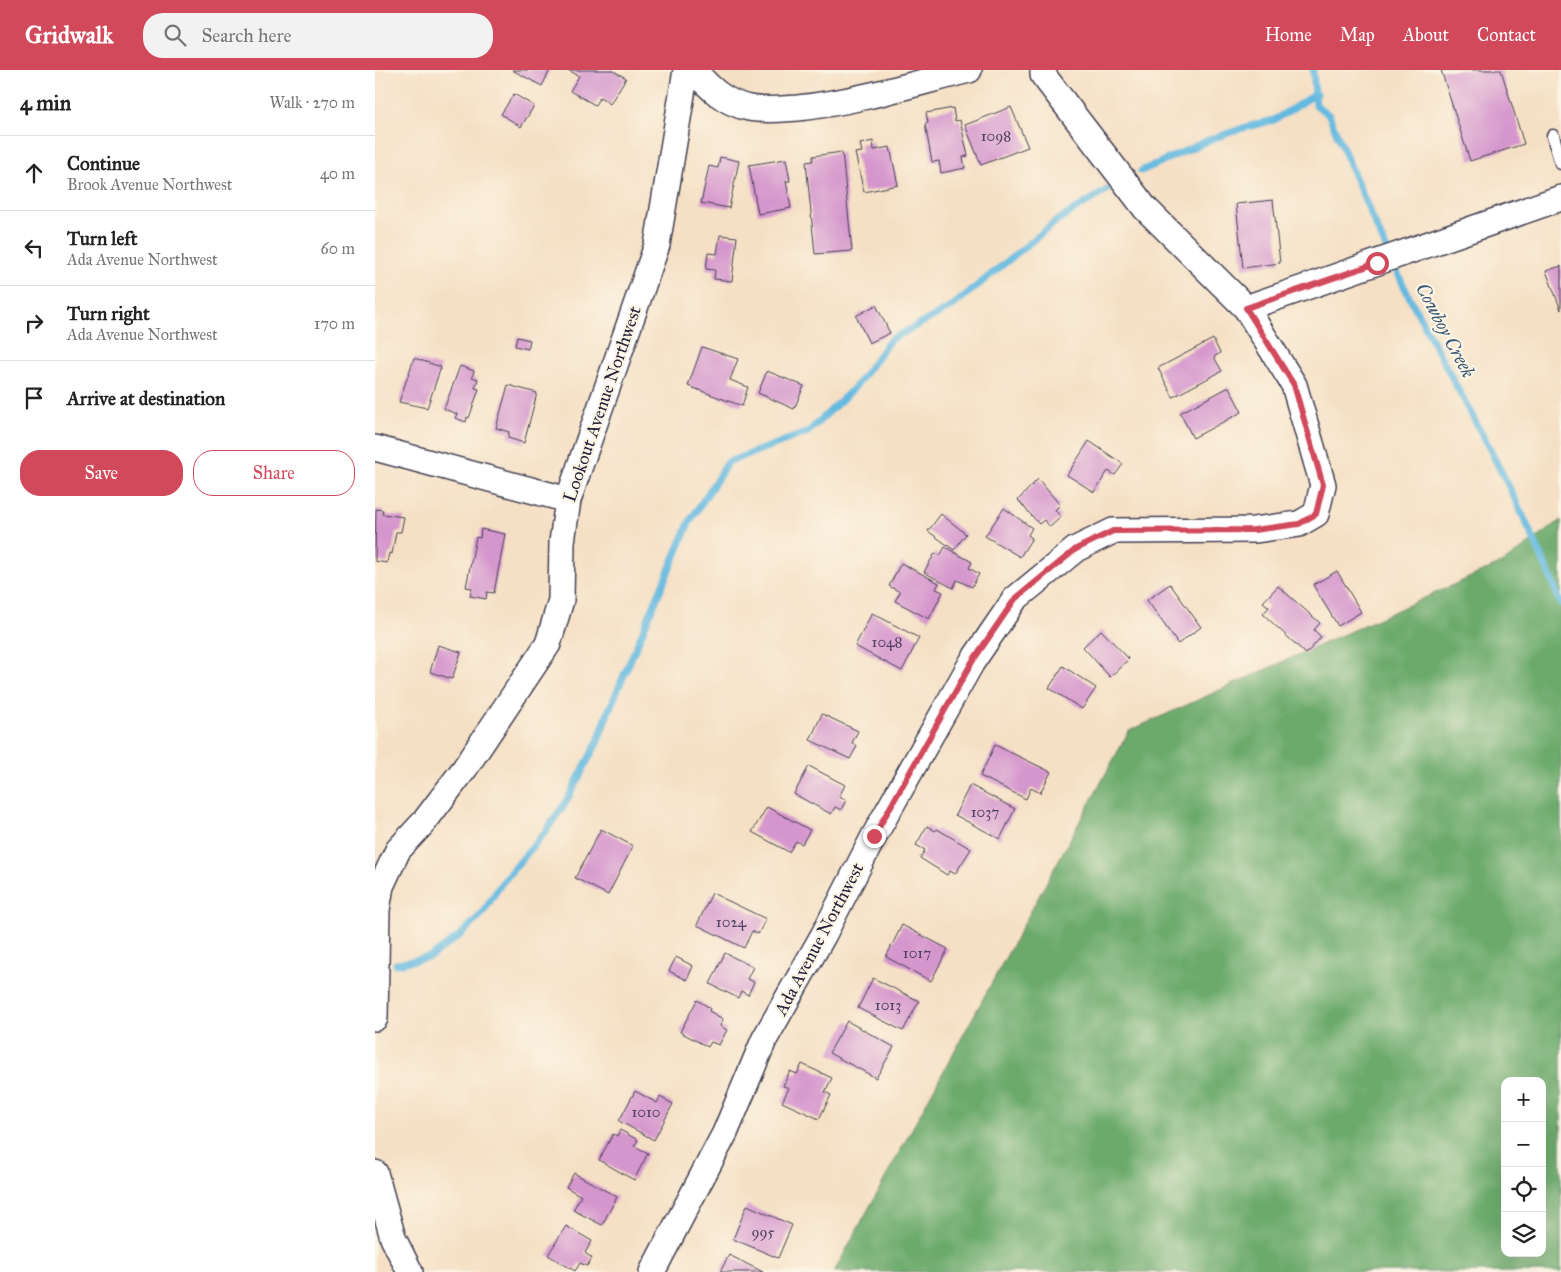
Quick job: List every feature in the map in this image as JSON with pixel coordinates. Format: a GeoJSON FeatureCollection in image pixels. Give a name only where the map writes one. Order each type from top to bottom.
{"type":"FeatureCollection","features":[{"type":"Feature","properties":{"kind":"street","name":"Lookout Avenue Northwest"},"geometry":{"type":"LineString","coordinates":[[375,1018],[378,886],[397,850],[424,822],[465,768],[548,644],[561,600],[562,542],[568,500],[657,245],[686,70]]}},
{"type":"Feature","properties":{"kind":"street"},"geometry":{"type":"LineString","coordinates":[[694,70],[709,88],[727,100],[749,108],[773,110],[836,104],[969,70]]}},
{"type":"Feature","properties":{"kind":"street","name":"Ada Avenue Northwest"},"geometry":{"type":"LineString","coordinates":[[652,1272],[725,1133],[764,1040],[824,934],[874,836],[972,662],[1015,599],[1076,549],[1113,531],[1254,530],[1299,524],[1316,514],[1323,485],[1294,385],[1246,308],[1145,208],[1043,75],[1043,70]]}},
{"type":"Feature","properties":{"kind":"street"},"geometry":{"type":"LineString","coordinates":[[1246,308],[1561,198]]}},
{"type":"Feature","properties":{"kind":"street"},"geometry":{"type":"LineString","coordinates":[[375,448],[568,500]]}},
{"type":"Feature","properties":{"kind":"street"},"geometry":{"type":"LineString","coordinates":[[375,1173],[393,1238],[410,1272]]}},
{"type":"Feature","properties":{"kind":"lane"},"geometry":{"type":"LineString","coordinates":[[1553,136],[1561,163]]}},
{"type":"Feature","properties":{"kind":"green space"},"geometry":{"type":"Polygon","coordinates":[[[1561,520],[1561,1272],[834,1272],[1129,731],[1504,562],[1561,520]]]}},
{"type":"Feature","properties":{"kind":"building"},"geometry":{"type":"Polygon","coordinates":[[[512,70],[550,70],[542,86],[512,70]]]}},
{"type":"Feature","properties":{"kind":"building"},"geometry":{"type":"Polygon","coordinates":[[[568,70],[612,70],[626,78],[610,104],[600,97],[595,105],[570,91],[579,76],[568,70]]]}},
{"type":"Feature","properties":{"kind":"building"},"geometry":{"type":"Polygon","coordinates":[[[1441,70],[1501,70],[1524,144],[1470,161],[1441,70]]]}},
{"type":"Feature","properties":{"kind":"building"},"geometry":{"type":"Polygon","coordinates":[[[514,94],[534,106],[521,127],[501,114],[514,94]]]}},
{"type":"Feature","properties":{"kind":"building"},"geometry":{"type":"Polygon","coordinates":[[[1011,107],[1028,147],[981,165],[965,125],[1011,107]]]}},
{"type":"Feature","properties":{"kind":"building"},"geometry":{"type":"Polygon","coordinates":[[[953,108],[955,121],[960,120],[968,156],[963,157],[965,168],[941,173],[939,161],[932,162],[925,124],[928,123],[926,113],[953,108]]]}},
{"type":"Feature","properties":{"kind":"building"},"geometry":{"type":"Polygon","coordinates":[[[873,141],[874,150],[890,147],[898,185],[864,192],[855,153],[862,152],[860,144],[873,141]]]}},
{"type":"Feature","properties":{"kind":"building"},"geometry":{"type":"Polygon","coordinates":[[[842,152],[852,251],[815,254],[806,162],[813,161],[813,156],[842,152]]]}},
{"type":"Feature","properties":{"kind":"building"},"geometry":{"type":"Polygon","coordinates":[[[720,157],[739,161],[729,208],[701,203],[709,166],[718,168],[720,157]]]}},
{"type":"Feature","properties":{"kind":"building"},"geometry":{"type":"Polygon","coordinates":[[[786,159],[790,181],[786,181],[791,208],[758,214],[749,165],[786,159]]]}},
{"type":"Feature","properties":{"kind":"building"},"geometry":{"type":"Polygon","coordinates":[[[1273,200],[1280,263],[1243,268],[1236,204],[1273,200]]]}},
{"type":"Feature","properties":{"kind":"building"},"geometry":{"type":"Polygon","coordinates":[[[720,235],[737,237],[732,281],[714,279],[715,270],[706,269],[708,253],[717,254],[720,235]]]}},
{"type":"Feature","properties":{"kind":"building"},"geometry":{"type":"Polygon","coordinates":[[[1561,266],[1561,310],[1546,271],[1561,266]]]}},
{"type":"Feature","properties":{"kind":"building"},"geometry":{"type":"Polygon","coordinates":[[[876,305],[890,333],[869,343],[856,316],[876,305]]]}},
{"type":"Feature","properties":{"kind":"building"},"geometry":{"type":"Polygon","coordinates":[[[517,337],[530,340],[528,349],[515,346],[517,337]]]}},
{"type":"Feature","properties":{"kind":"building"},"geometry":{"type":"Polygon","coordinates":[[[1213,339],[1220,353],[1214,357],[1222,371],[1173,397],[1158,368],[1213,339]]]}},
{"type":"Feature","properties":{"kind":"building"},"geometry":{"type":"Polygon","coordinates":[[[702,347],[738,359],[730,380],[748,387],[742,406],[688,386],[702,347]]]}},
{"type":"Feature","properties":{"kind":"building"},"geometry":{"type":"Polygon","coordinates":[[[414,358],[441,367],[427,408],[399,402],[414,358]]]}},
{"type":"Feature","properties":{"kind":"building"},"geometry":{"type":"Polygon","coordinates":[[[460,366],[474,371],[472,377],[478,379],[475,388],[479,389],[466,422],[455,418],[457,414],[444,409],[460,366]]]}},
{"type":"Feature","properties":{"kind":"building"},"geometry":{"type":"Polygon","coordinates":[[[767,371],[804,386],[794,409],[758,393],[767,371]]]}},
{"type":"Feature","properties":{"kind":"building"},"geometry":{"type":"Polygon","coordinates":[[[508,385],[537,393],[524,443],[508,438],[509,432],[496,428],[508,385]]]}},
{"type":"Feature","properties":{"kind":"building"},"geometry":{"type":"Polygon","coordinates":[[[1229,387],[1242,412],[1193,438],[1180,413],[1229,387]]]}},
{"type":"Feature","properties":{"kind":"building"},"geometry":{"type":"Polygon","coordinates":[[[1089,441],[1123,464],[1115,475],[1108,471],[1094,492],[1067,475],[1089,441]]]}},
{"type":"Feature","properties":{"kind":"building"},"geometry":{"type":"Polygon","coordinates":[[[1038,479],[1060,505],[1055,510],[1061,517],[1050,527],[1044,520],[1039,524],[1018,500],[1038,479]]]}},
{"type":"Feature","properties":{"kind":"building"},"geometry":{"type":"Polygon","coordinates":[[[1004,508],[1032,528],[1028,535],[1032,538],[1020,557],[985,536],[1004,508]]]}},
{"type":"Feature","properties":{"kind":"building"},"geometry":{"type":"Polygon","coordinates":[[[376,509],[383,510],[382,514],[404,517],[401,532],[396,532],[392,554],[389,553],[387,563],[375,561],[376,509]]]}},
{"type":"Feature","properties":{"kind":"building"},"geometry":{"type":"Polygon","coordinates":[[[941,514],[966,534],[954,550],[928,531],[941,514]]]}},
{"type":"Feature","properties":{"kind":"building"},"geometry":{"type":"Polygon","coordinates":[[[481,529],[505,534],[494,593],[487,592],[486,599],[470,596],[472,588],[466,587],[476,537],[480,538],[481,529]]]}},
{"type":"Feature","properties":{"kind":"building"},"geometry":{"type":"Polygon","coordinates":[[[945,547],[972,562],[969,568],[979,574],[972,587],[957,580],[953,588],[924,572],[935,553],[940,556],[945,547]]]}},
{"type":"Feature","properties":{"kind":"building"},"geometry":{"type":"Polygon","coordinates":[[[901,563],[939,583],[936,589],[943,592],[929,619],[895,601],[900,592],[889,586],[901,563]]]}},
{"type":"Feature","properties":{"kind":"building"},"geometry":{"type":"Polygon","coordinates":[[[1337,571],[1361,612],[1338,626],[1313,585],[1337,571]]]}},
{"type":"Feature","properties":{"kind":"building"},"geometry":{"type":"Polygon","coordinates":[[[1170,584],[1201,627],[1178,644],[1147,600],[1170,584]]]}},
{"type":"Feature","properties":{"kind":"building"},"geometry":{"type":"Polygon","coordinates":[[[1278,586],[1320,623],[1314,630],[1321,637],[1306,654],[1263,614],[1269,607],[1263,602],[1278,586]]]}},
{"type":"Feature","properties":{"kind":"building"},"geometry":{"type":"Polygon","coordinates":[[[872,613],[919,638],[902,671],[855,646],[872,613]]]}},
{"type":"Feature","properties":{"kind":"building"},"geometry":{"type":"Polygon","coordinates":[[[1101,630],[1129,659],[1110,677],[1083,647],[1101,630]]]}},
{"type":"Feature","properties":{"kind":"building"},"geometry":{"type":"Polygon","coordinates":[[[438,645],[461,652],[452,679],[430,672],[438,645]]]}},
{"type":"Feature","properties":{"kind":"building"},"geometry":{"type":"Polygon","coordinates":[[[1063,666],[1096,688],[1082,709],[1049,688],[1063,666]]]}},
{"type":"Feature","properties":{"kind":"building"},"geometry":{"type":"Polygon","coordinates":[[[822,714],[858,731],[852,743],[857,746],[850,759],[810,740],[822,714]]]}},
{"type":"Feature","properties":{"kind":"building"},"geometry":{"type":"Polygon","coordinates":[[[995,745],[1051,772],[1040,793],[1031,788],[1026,799],[980,776],[995,745]]]}},
{"type":"Feature","properties":{"kind":"building"},"geometry":{"type":"Polygon","coordinates":[[[809,766],[845,785],[839,797],[846,800],[841,810],[835,807],[831,814],[794,794],[809,766]]]}},
{"type":"Feature","properties":{"kind":"building"},"geometry":{"type":"Polygon","coordinates":[[[970,785],[1015,809],[1000,839],[955,815],[970,785]]]}},
{"type":"Feature","properties":{"kind":"building"},"geometry":{"type":"Polygon","coordinates":[[[767,807],[810,830],[802,844],[796,841],[789,852],[752,832],[767,807]]]}},
{"type":"Feature","properties":{"kind":"building"},"geometry":{"type":"Polygon","coordinates":[[[927,826],[935,831],[937,829],[971,849],[955,874],[950,871],[947,875],[920,858],[925,850],[916,845],[927,826]]]}},
{"type":"Feature","properties":{"kind":"building"},"geometry":{"type":"Polygon","coordinates":[[[601,829],[633,846],[608,895],[575,878],[601,829]]]}},
{"type":"Feature","properties":{"kind":"building"},"geometry":{"type":"Polygon","coordinates":[[[712,893],[766,919],[758,934],[752,931],[744,948],[697,925],[712,893]]]}},
{"type":"Feature","properties":{"kind":"building"},"geometry":{"type":"Polygon","coordinates":[[[902,925],[948,949],[931,981],[886,957],[902,925]]]}},
{"type":"Feature","properties":{"kind":"building"},"geometry":{"type":"Polygon","coordinates":[[[725,953],[753,967],[747,979],[754,982],[748,995],[741,991],[738,998],[710,984],[725,953]]]}},
{"type":"Feature","properties":{"kind":"building"},"geometry":{"type":"Polygon","coordinates":[[[676,957],[693,966],[687,980],[669,971],[676,957]]]}},
{"type":"Feature","properties":{"kind":"building"},"geometry":{"type":"Polygon","coordinates":[[[873,978],[919,1001],[903,1031],[858,1008],[873,978]]]}},
{"type":"Feature","properties":{"kind":"building"},"geometry":{"type":"Polygon","coordinates":[[[697,1000],[710,1008],[709,1011],[723,1019],[720,1026],[727,1030],[719,1045],[711,1042],[708,1047],[680,1032],[697,1000]]]}},
{"type":"Feature","properties":{"kind":"building"},"geometry":{"type":"Polygon","coordinates":[[[847,1021],[894,1047],[876,1078],[829,1053],[847,1021]]]}},
{"type":"Feature","properties":{"kind":"building"},"geometry":{"type":"Polygon","coordinates":[[[802,1064],[832,1078],[825,1092],[831,1095],[819,1119],[782,1102],[789,1088],[783,1086],[790,1071],[797,1074],[802,1064]]]}},
{"type":"Feature","properties":{"kind":"building"},"geometry":{"type":"Polygon","coordinates":[[[635,1091],[657,1103],[660,1097],[673,1104],[654,1140],[619,1121],[635,1091]]]}},
{"type":"Feature","properties":{"kind":"building"},"geometry":{"type":"Polygon","coordinates":[[[620,1130],[638,1140],[634,1146],[648,1153],[634,1180],[599,1160],[613,1134],[617,1136],[620,1130]]]}},
{"type":"Feature","properties":{"kind":"building"},"geometry":{"type":"Polygon","coordinates":[[[574,1173],[617,1197],[602,1225],[573,1210],[581,1196],[566,1187],[574,1173]]]}},
{"type":"Feature","properties":{"kind":"building"},"geometry":{"type":"Polygon","coordinates":[[[747,1205],[792,1225],[778,1258],[733,1239],[747,1205]]]}},
{"type":"Feature","properties":{"kind":"building"},"geometry":{"type":"Polygon","coordinates":[[[566,1226],[592,1241],[585,1253],[592,1258],[587,1266],[580,1263],[575,1271],[548,1255],[566,1226]]]}},
{"type":"Feature","properties":{"kind":"building"},"geometry":{"type":"Polygon","coordinates":[[[729,1255],[763,1272],[720,1272],[729,1255]]]}},
{"type":"Feature","properties":{"kind":"waterway","name":"Cowboy Creek"},"geometry":{"type":"LineString","coordinates":[[1313,70],[1316,105],[1329,115],[1391,259],[1510,489],[1561,604]]}},
{"type":"Feature","properties":{"kind":"waterway"},"geometry":{"type":"LineString","coordinates":[[1141,171],[1209,140],[1274,120],[1316,94]]}},
{"type":"Feature","properties":{"kind":"waterway"},"geometry":{"type":"LineString","coordinates":[[396,964],[430,957],[459,936],[482,914],[501,884],[545,832],[566,802],[598,741],[609,710],[690,521],[728,462],[808,432],[856,386],[890,340],[951,307],[1058,220],[1107,190]]}},
{"type":"Feature","properties":{"kind":"route"},"geometry":{"type":"LineString","coordinates":[[874,836],[972,662],[1015,599],[1076,549],[1113,531],[1254,530],[1299,524],[1316,514],[1323,485],[1294,385],[1246,308],[1377,263]]}}]}
